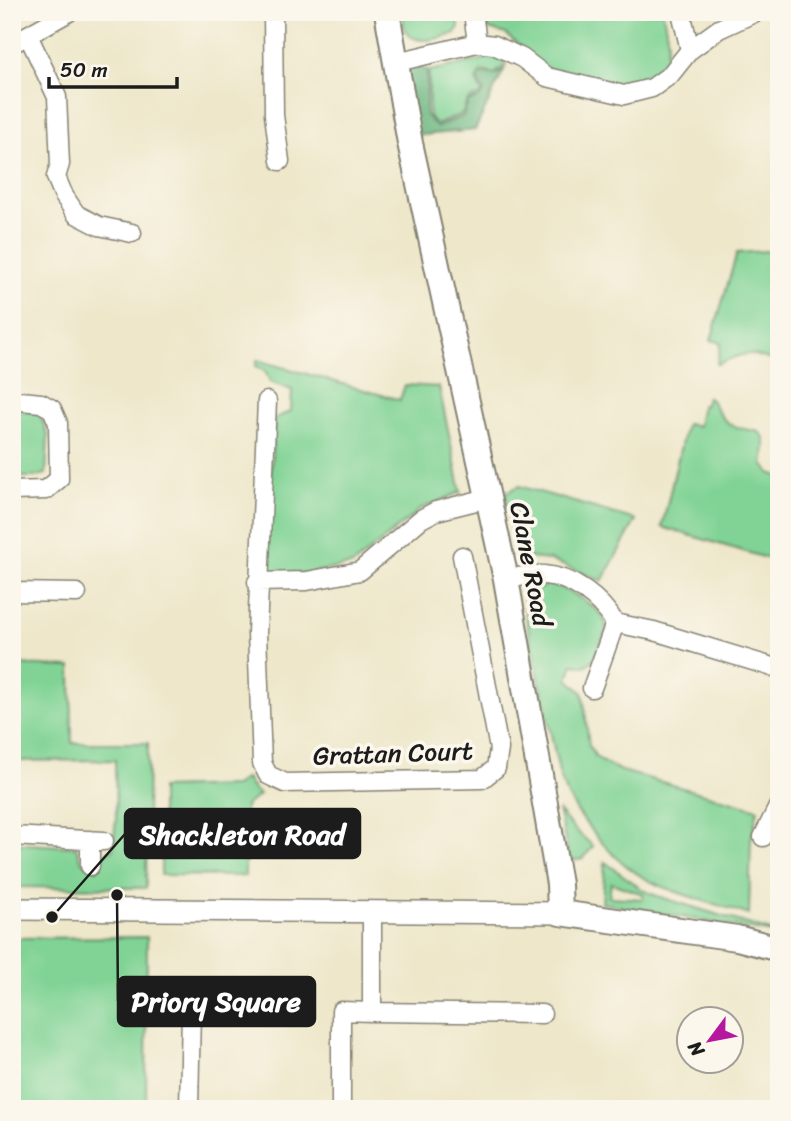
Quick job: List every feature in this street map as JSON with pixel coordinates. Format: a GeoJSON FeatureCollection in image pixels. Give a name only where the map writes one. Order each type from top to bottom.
{"type":"FeatureCollection","features":[{"type":"Feature","properties":{"kind":"main road","name":"Clane Road"},"geometry":{"type":"LineString","coordinates":[[387,12],[410,143],[506,579],[559,884],[560,913]]}},
{"type":"Feature","properties":{"kind":"main road"},"geometry":{"type":"LineString","coordinates":[[560,913],[737,938],[779,949]]}},
{"type":"Feature","properties":{"kind":"street"},"geometry":{"type":"LineString","coordinates":[[69,12],[45,18],[20,39],[57,97],[60,164],[56,177],[76,214],[99,226],[132,233]]}},
{"type":"Feature","properties":{"kind":"street"},"geometry":{"type":"LineString","coordinates":[[274,12],[274,115],[280,160]]}},
{"type":"Feature","properties":{"kind":"street"},"geometry":{"type":"LineString","coordinates":[[473,12],[477,43]]}},
{"type":"Feature","properties":{"kind":"street"},"geometry":{"type":"LineString","coordinates":[[681,12],[690,50]]}},
{"type":"Feature","properties":{"kind":"street"},"geometry":{"type":"LineString","coordinates":[[397,62],[477,43],[494,44],[522,58],[547,77],[624,95],[652,88],[670,75],[690,50],[719,29],[756,12]]}},
{"type":"Feature","properties":{"kind":"street"},"geometry":{"type":"LineString","coordinates":[[12,400],[52,408],[58,423],[59,479],[46,490],[12,491]]}},
{"type":"Feature","properties":{"kind":"street","name":"Grattan Court"},"geometry":{"type":"LineString","coordinates":[[267,401],[256,643],[262,763],[268,775],[285,783],[482,779],[496,768],[499,749],[462,556]]}},
{"type":"Feature","properties":{"kind":"street"},"geometry":{"type":"LineString","coordinates":[[257,582],[328,579],[360,571],[421,519],[436,511],[488,498]]}},
{"type":"Feature","properties":{"kind":"street"},"geometry":{"type":"LineString","coordinates":[[506,579],[544,574],[563,579],[601,603],[615,623],[654,631],[779,669]]}},
{"type":"Feature","properties":{"kind":"street"},"geometry":{"type":"LineString","coordinates":[[12,592],[77,593]]}},
{"type":"Feature","properties":{"kind":"street"},"geometry":{"type":"LineString","coordinates":[[592,688],[615,623]]}},
{"type":"Feature","properties":{"kind":"street"},"geometry":{"type":"LineString","coordinates":[[762,837],[779,805]]}},
{"type":"Feature","properties":{"kind":"street"},"geometry":{"type":"LineString","coordinates":[[12,836],[97,841],[90,866]]}},
{"type":"Feature","properties":{"kind":"street"},"geometry":{"type":"LineString","coordinates":[[12,909],[560,913]]}},
{"type":"Feature","properties":{"kind":"street"},"geometry":{"type":"LineString","coordinates":[[372,911],[372,1012]]}},
{"type":"Feature","properties":{"kind":"street"},"geometry":{"type":"LineString","coordinates":[[189,1109],[191,1010]]}},
{"type":"Feature","properties":{"kind":"street"},"geometry":{"type":"LineString","coordinates":[[341,1109],[341,1011],[541,1014]]}},
{"type":"Feature","properties":{"kind":"green space"},"geometry":{"type":"Polygon","coordinates":[[[402,12],[456,12],[459,27],[454,34],[421,40],[409,35],[405,30],[402,12]]]}},
{"type":"Feature","properties":{"kind":"green space"},"geometry":{"type":"Polygon","coordinates":[[[510,12],[663,12],[668,41],[666,55],[669,58],[659,71],[637,84],[617,85],[545,69],[506,34],[485,28],[480,16],[510,12]]]}},
{"type":"Feature","properties":{"kind":"green space"},"geometry":{"type":"Polygon","coordinates":[[[496,58],[507,65],[494,74],[482,71],[476,80],[482,92],[479,96],[468,101],[463,113],[436,125],[429,116],[429,71],[496,58]]]}},
{"type":"Feature","properties":{"kind":"green space"},"geometry":{"type":"Polygon","coordinates":[[[416,66],[427,70],[426,115],[437,127],[463,116],[468,102],[479,98],[484,92],[477,80],[479,75],[495,75],[504,70],[475,130],[413,136],[403,68],[416,66]]]}},
{"type":"Feature","properties":{"kind":"green space"},"geometry":{"type":"Polygon","coordinates":[[[766,251],[779,254],[779,363],[748,354],[717,364],[721,343],[711,340],[737,253],[766,251]]]}},
{"type":"Feature","properties":{"kind":"green space"},"geometry":{"type":"Polygon","coordinates":[[[257,360],[400,400],[405,385],[439,387],[461,492],[422,508],[353,565],[308,573],[277,573],[269,569],[266,562],[274,419],[291,411],[292,390],[270,382],[265,371],[256,366],[257,360]]]}},
{"type":"Feature","properties":{"kind":"green space"},"geometry":{"type":"Polygon","coordinates":[[[707,396],[727,422],[762,434],[765,449],[763,464],[770,473],[779,476],[779,546],[776,561],[662,527],[686,424],[698,426],[702,405],[705,405],[707,396]]]}},
{"type":"Feature","properties":{"kind":"green space"},"geometry":{"type":"Polygon","coordinates":[[[12,408],[40,414],[48,436],[46,474],[12,477],[12,408]]]}},
{"type":"Feature","properties":{"kind":"green space"},"geometry":{"type":"Polygon","coordinates":[[[519,486],[636,520],[602,581],[550,560],[530,558],[514,542],[505,493],[519,486]]]}},
{"type":"Feature","properties":{"kind":"green space"},"geometry":{"type":"Polygon","coordinates":[[[546,582],[583,599],[600,613],[605,621],[605,632],[594,657],[584,666],[573,664],[568,679],[583,693],[589,746],[596,757],[622,771],[758,809],[751,840],[749,915],[678,893],[641,876],[613,854],[577,811],[561,781],[526,618],[525,596],[544,587],[546,582]]]}},
{"type":"Feature","properties":{"kind":"green space"},"geometry":{"type":"Polygon","coordinates":[[[12,665],[71,667],[72,743],[148,743],[146,888],[12,887],[12,843],[76,847],[82,862],[97,870],[105,855],[113,849],[116,817],[115,760],[12,761],[12,665]]]}},
{"type":"Feature","properties":{"kind":"green space"},"geometry":{"type":"Polygon","coordinates":[[[246,778],[259,795],[245,806],[245,876],[161,875],[161,788],[235,786],[246,778]]]}},
{"type":"Feature","properties":{"kind":"green space"},"geometry":{"type":"Polygon","coordinates":[[[558,810],[593,846],[583,859],[570,861],[558,810]]]}},
{"type":"Feature","properties":{"kind":"green space"},"geometry":{"type":"Polygon","coordinates":[[[605,862],[643,890],[657,896],[772,933],[602,903],[605,862]],[[611,883],[609,897],[643,899],[643,894],[611,883]]]}},
{"type":"Feature","properties":{"kind":"green space"},"geometry":{"type":"Polygon","coordinates":[[[147,937],[146,1109],[15,1109],[12,1095],[12,938],[147,937]]]}},
{"type":"Feature","properties":{"kind":"place","name":"Priory Square"},"geometry":{"type":"Point","coordinates":[117,895]}},
{"type":"Feature","properties":{"kind":"place","name":"Shackleton Road"},"geometry":{"type":"Point","coordinates":[52,917]}}]}
